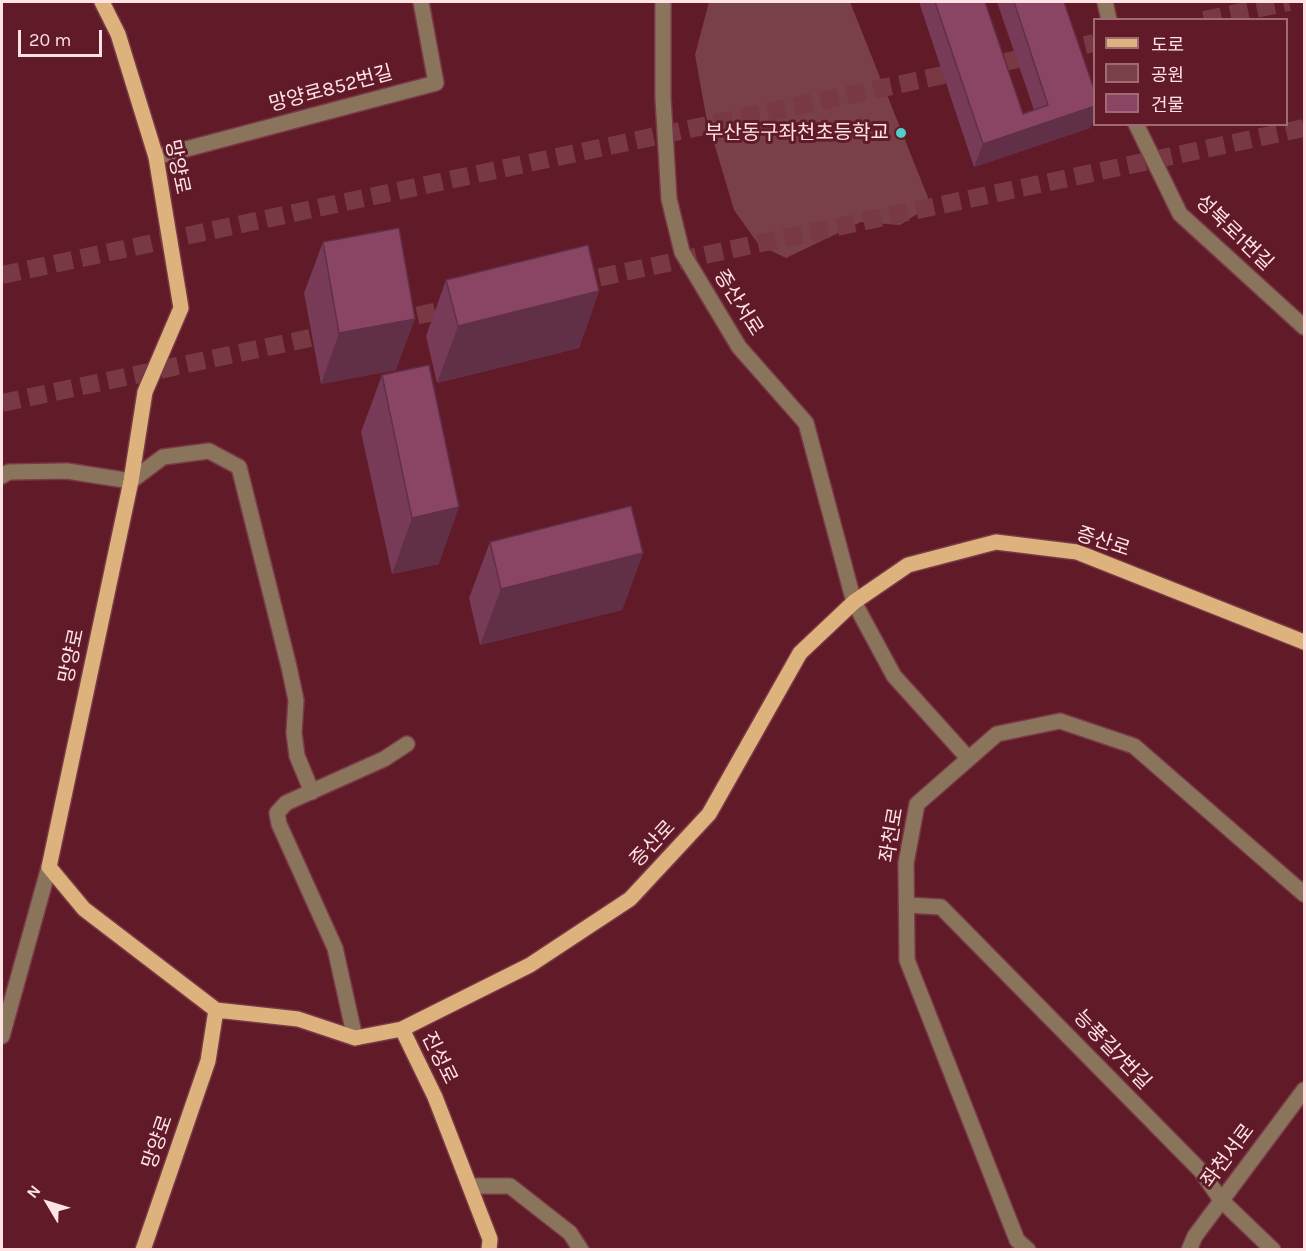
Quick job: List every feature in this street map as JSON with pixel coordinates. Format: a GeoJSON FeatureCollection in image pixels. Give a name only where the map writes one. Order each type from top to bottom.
{"type":"FeatureCollection","features":[{"type":"Feature","properties":{"kind":"main road","name":"망양로"},"geometry":{"type":"LineString","coordinates":[[49,867],[131,481],[146,392],[181,308],[156,157],[118,34],[102,2]]}},
{"type":"Feature","properties":{"kind":"main road","name":"증산로"},"geometry":{"type":"LineString","coordinates":[[402,1029],[530,965],[630,899],[709,814],[800,653],[854,602],[908,565],[996,542],[1077,552],[1305,642]]}},
{"type":"Feature","properties":{"kind":"main road"},"geometry":{"type":"LineString","coordinates":[[49,867],[84,909],[216,1010]]}},
{"type":"Feature","properties":{"kind":"main road","name":"망양로"},"geometry":{"type":"LineString","coordinates":[[143,1250],[208,1061],[216,1010]]}},
{"type":"Feature","properties":{"kind":"main road","name":"진성로"},"geometry":{"type":"LineString","coordinates":[[216,1010],[298,1019],[355,1038],[402,1029],[435,1097],[490,1239],[489,1250]]}},
{"type":"Feature","properties":{"kind":"street","name":"망양로852번길"},"geometry":{"type":"LineString","coordinates":[[156,157],[436,83],[421,2]]}},
{"type":"Feature","properties":{"kind":"street","name":"증산서로"},"geometry":{"type":"LineString","coordinates":[[663,2],[663,98],[669,199],[682,252],[739,347],[806,423],[854,602]]}},
{"type":"Feature","properties":{"kind":"street"},"geometry":{"type":"LineString","coordinates":[[1105,2],[1109,18]]}},
{"type":"Feature","properties":{"kind":"street","name":"성북로1번길"},"geometry":{"type":"LineString","coordinates":[[1137,126],[1180,214],[1305,327]]}},
{"type":"Feature","properties":{"kind":"street"},"geometry":{"type":"LineString","coordinates":[[2,476],[9,472],[67,471],[131,481],[163,457],[209,451],[239,467],[296,699],[294,732],[297,756],[312,792]]}},
{"type":"Feature","properties":{"kind":"street"},"geometry":{"type":"LineString","coordinates":[[854,602],[894,676],[968,758]]}},
{"type":"Feature","properties":{"kind":"street","name":"좌천로"},"geometry":{"type":"LineString","coordinates":[[1028,1250],[1017,1240],[907,960],[906,863],[917,804],[997,734],[1060,721],[1134,746],[1305,894]]}},
{"type":"Feature","properties":{"kind":"street"},"geometry":{"type":"LineString","coordinates":[[355,1038],[335,948],[279,824],[277,813],[286,803],[384,759],[406,744]]}},
{"type":"Feature","properties":{"kind":"street"},"geometry":{"type":"LineString","coordinates":[[2,1036],[49,867]]}},
{"type":"Feature","properties":{"kind":"street","name":"능풍길7번길"},"geometry":{"type":"LineString","coordinates":[[907,905],[941,907],[1201,1171],[1221,1200],[1273,1250]]}},
{"type":"Feature","properties":{"kind":"street","name":"좌천서로"},"geometry":{"type":"LineString","coordinates":[[1189,1250],[1195,1236],[1221,1200],[1305,1090]]}},
{"type":"Feature","properties":{"kind":"street"},"geometry":{"type":"LineString","coordinates":[[470,1186],[510,1186],[570,1233],[581,1250]]}},
{"type":"Feature","properties":{"kind":"green space"},"geometry":{"type":"Polygon","coordinates":[[[709,2],[850,2],[931,205],[900,225],[861,222],[786,258],[759,245],[734,210],[706,116],[695,55],[709,2]]]}},
{"type":"Feature","properties":{"kind":"building"},"geometry":{"type":"Polygon","coordinates":[[[935,2],[985,2],[1023,114],[1048,105],[1014,2],[1064,2],[1093,86],[1093,107],[983,144],[935,2]]]}},
{"type":"Feature","properties":{"kind":"building"},"geometry":{"type":"Polygon","coordinates":[[[399,228],[415,319],[339,333],[323,242],[399,228]]]}},
{"type":"Feature","properties":{"kind":"building"},"geometry":{"type":"Polygon","coordinates":[[[588,245],[599,291],[458,326],[446,280],[588,245]]]}},
{"type":"Feature","properties":{"kind":"building"},"geometry":{"type":"Polygon","coordinates":[[[429,365],[459,507],[412,518],[382,375],[429,365]]]}},
{"type":"Feature","properties":{"kind":"building"},"geometry":{"type":"Polygon","coordinates":[[[631,506],[643,553],[501,589],[490,542],[631,506]]]}},
{"type":"Feature","properties":{"kind":"tunnel"},"geometry":{"type":"LineString","coordinates":[[1213,18],[1289,2]]}},
{"type":"Feature","properties":{"kind":"tunnel"},"geometry":{"type":"LineString","coordinates":[[2,275],[1093,43]]}},
{"type":"Feature","properties":{"kind":"tunnel"},"geometry":{"type":"LineString","coordinates":[[573,283],[1304,128]]}},
{"type":"Feature","properties":{"kind":"tunnel"},"geometry":{"type":"LineString","coordinates":[[391,321],[458,307]]}},
{"type":"Feature","properties":{"kind":"tunnel"},"geometry":{"type":"LineString","coordinates":[[2,403],[334,333]]}},
{"type":"Feature","properties":{"kind":"place","name":"부산동구좌천초등학교"},"geometry":{"type":"Point","coordinates":[901,133]}}]}
